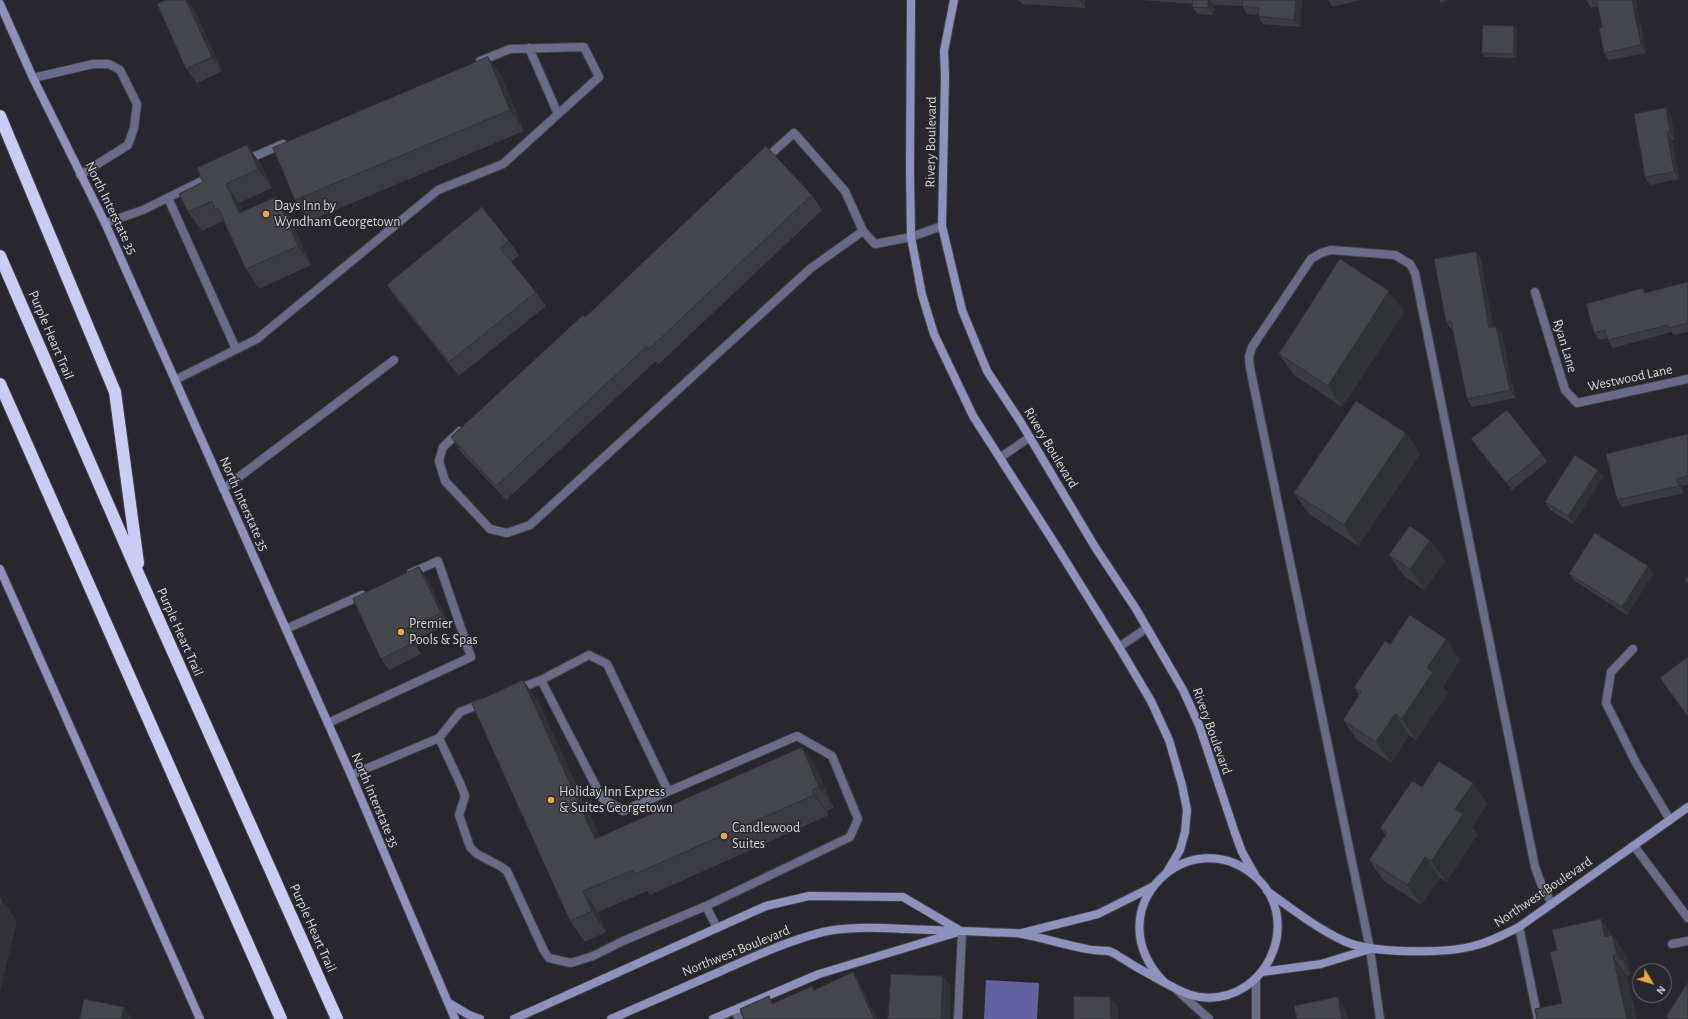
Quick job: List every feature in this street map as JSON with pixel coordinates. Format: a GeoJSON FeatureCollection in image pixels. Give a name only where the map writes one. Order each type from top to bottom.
{"type":"FeatureCollection","features":[{"type":"Feature","properties":{"kind":"highway"},"geometry":{"type":"LineString","coordinates":[[0,116],[115,392],[140,578]]}},
{"type":"Feature","properties":{"kind":"highway","name":"Purple Heart Trail"},"geometry":{"type":"LineString","coordinates":[[0,256],[140,578],[337,1019]]}},
{"type":"Feature","properties":{"kind":"highway"},"geometry":{"type":"LineString","coordinates":[[0,384],[281,1019]]}},
{"type":"Feature","properties":{"kind":"street","name":"Rivery Boulevard"},"geometry":{"type":"LineString","coordinates":[[911,0],[911,237],[922,295],[934,334],[973,416],[1119,647],[1151,701],[1169,740],[1182,785],[1187,810],[1186,832],[1180,850],[1167,872]]}},
{"type":"Feature","properties":{"kind":"street","name":"Rivery Boulevard"},"geometry":{"type":"LineString","coordinates":[[954,0],[944,51],[946,76],[942,226],[962,310],[987,371],[1030,438],[1095,547],[1147,628],[1183,690],[1196,718],[1242,852],[1258,879]]}},
{"type":"Feature","properties":{"kind":"street","name":"North Interstate 35"},"geometry":{"type":"LineString","coordinates":[[0,4],[33,78],[105,223],[351,775],[455,1019]]}},
{"type":"Feature","properties":{"kind":"street"},"geometry":{"type":"LineString","coordinates":[[175,380],[256,339],[438,190],[503,164],[599,77],[584,47],[510,49],[474,64]]}},
{"type":"Feature","properties":{"kind":"street"},"geometry":{"type":"LineString","coordinates":[[529,48],[558,114]]}},
{"type":"Feature","properties":{"kind":"street"},"geometry":{"type":"LineString","coordinates":[[33,78],[93,64],[109,64],[120,70],[137,104],[134,128],[128,145],[80,175]]}},
{"type":"Feature","properties":{"kind":"street"},"geometry":{"type":"LineString","coordinates":[[758,165],[794,134],[845,191],[863,231],[875,244],[911,237],[942,226]]}},
{"type":"Feature","properties":{"kind":"street"},"geometry":{"type":"LineString","coordinates":[[236,165],[293,140]]}},
{"type":"Feature","properties":{"kind":"street"},"geometry":{"type":"LineString","coordinates":[[105,223],[143,210],[223,171]]}},
{"type":"Feature","properties":{"kind":"street"},"geometry":{"type":"LineString","coordinates":[[168,198],[236,349]]}},
{"type":"Feature","properties":{"kind":"street"},"geometry":{"type":"LineString","coordinates":[[466,426],[442,447],[439,461],[445,481],[490,529],[507,533],[530,525],[812,268],[863,231]]}},
{"type":"Feature","properties":{"kind":"street"},"geometry":{"type":"LineString","coordinates":[[1380,1019],[1370,949],[1250,368],[1249,357],[1252,347],[1311,259],[1321,253],[1331,250],[1395,255],[1410,264],[1415,273],[1534,867],[1552,904]]}},
{"type":"Feature","properties":{"kind":"street","name":"Ryan Lane"},"geometry":{"type":"LineString","coordinates":[[1535,292],[1565,390],[1577,403]]}},
{"type":"Feature","properties":{"kind":"street"},"geometry":{"type":"LineString","coordinates":[[224,489],[394,360]]}},
{"type":"Feature","properties":{"kind":"street","name":"Westwood Lane"},"geometry":{"type":"LineString","coordinates":[[1577,403],[1688,379]]}},
{"type":"Feature","properties":{"kind":"street"},"geometry":{"type":"LineString","coordinates":[[1000,457],[1030,438]]}},
{"type":"Feature","properties":{"kind":"street"},"geometry":{"type":"LineString","coordinates":[[328,723],[471,657],[438,561],[403,577]]}},
{"type":"Feature","properties":{"kind":"street"},"geometry":{"type":"LineString","coordinates":[[0,570],[200,1019]]}},
{"type":"Feature","properties":{"kind":"street"},"geometry":{"type":"LineString","coordinates":[[286,629],[367,593]]}},
{"type":"Feature","properties":{"kind":"street"},"geometry":{"type":"LineString","coordinates":[[1119,647],[1147,628]]}},
{"type":"Feature","properties":{"kind":"street"},"geometry":{"type":"LineString","coordinates":[[1633,649],[1611,672],[1606,704],[1636,763],[1670,820]]}},
{"type":"Feature","properties":{"kind":"street"},"geometry":{"type":"LineString","coordinates":[[511,692],[541,680],[589,656],[607,664],[668,791]]}},
{"type":"Feature","properties":{"kind":"street"},"geometry":{"type":"LineString","coordinates":[[439,738],[465,796],[459,815],[470,847],[477,854],[507,871],[544,951],[550,958],[571,963],[593,956],[622,941],[706,906],[850,838],[858,819],[832,756],[797,736],[623,811],[602,798],[541,680]]}},
{"type":"Feature","properties":{"kind":"street"},"geometry":{"type":"LineString","coordinates":[[351,775],[439,738],[460,712],[489,700]]}},
{"type":"Feature","properties":{"kind":"street","name":"Northwest Boulevard"},"geometry":{"type":"LineString","coordinates":[[1267,890],[1324,930],[1345,942],[1370,949],[1441,951],[1476,946],[1498,938],[1519,927],[1688,807]]}},
{"type":"Feature","properties":{"kind":"street"},"geometry":{"type":"LineString","coordinates":[[1634,846],[1688,918]]}},
{"type":"Feature","properties":{"kind":"street"},"geometry":{"type":"LineString","coordinates":[[1177,991],[1197,997],[1218,997],[1238,991],[1256,979],[1262,972],[1273,952],[1278,931],[1276,910],[1267,890],[1258,879],[1242,867],[1224,860],[1204,858],[1184,863],[1167,872],[1152,887],[1142,907],[1138,928],[1142,950],[1152,970],[1164,982],[1177,991],[1209,1019]]}},
{"type":"Feature","properties":{"kind":"street","name":"Northwest Boulevard"},"geometry":{"type":"LineString","coordinates":[[1020,934],[1098,914],[1152,887]]}},
{"type":"Feature","properties":{"kind":"street"},"geometry":{"type":"LineString","coordinates":[[514,1019],[766,906],[809,896],[903,897],[962,931]]}},
{"type":"Feature","properties":{"kind":"street"},"geometry":{"type":"LineString","coordinates":[[706,906],[718,928]]}},
{"type":"Feature","properties":{"kind":"street"},"geometry":{"type":"LineString","coordinates":[[1519,927],[1538,1019]]}},
{"type":"Feature","properties":{"kind":"street","name":"Northwest Boulevard"},"geometry":{"type":"LineString","coordinates":[[611,1019],[779,945],[826,931],[872,928],[1020,934],[1089,950],[1111,951],[1164,982]]}},
{"type":"Feature","properties":{"kind":"street"},"geometry":{"type":"LineString","coordinates":[[713,1019],[820,974],[962,931]]}},
{"type":"Feature","properties":{"kind":"street"},"geometry":{"type":"LineString","coordinates":[[958,1019],[962,931]]}},
{"type":"Feature","properties":{"kind":"street"},"geometry":{"type":"LineString","coordinates":[[1672,944],[1688,941]]}},
{"type":"Feature","properties":{"kind":"street","name":"Northwest Boulevard"},"geometry":{"type":"LineString","coordinates":[[1262,972],[1321,964],[1370,949]]}},
{"type":"Feature","properties":{"kind":"street"},"geometry":{"type":"LineString","coordinates":[[1256,979],[1256,1019]]}},
{"type":"Feature","properties":{"kind":"street"},"geometry":{"type":"LineString","coordinates":[[448,1003],[469,1016],[480,1019]]}},
{"type":"Feature","properties":{"kind":"street"},"geometry":{"type":"LineString","coordinates":[[735,1010],[739,1019]]}},
{"type":"Feature","properties":{"kind":"shaded area"},"geometry":{"type":"Polygon","coordinates":[[[986,980],[1039,983],[1037,1019],[984,1019],[986,980]]]}},
{"type":"Feature","properties":{"kind":"building"},"geometry":{"type":"Polygon","coordinates":[[[166,0],[186,0],[212,57],[186,69],[157,4],[166,0]]]}},
{"type":"Feature","properties":{"kind":"building"},"geometry":{"type":"Polygon","coordinates":[[[1193,0],[1208,0],[1208,8],[1192,7],[1193,0]]]}},
{"type":"Feature","properties":{"kind":"building"},"geometry":{"type":"Polygon","coordinates":[[[1243,0],[1296,0],[1294,20],[1258,16],[1259,8],[1242,6],[1243,0]]]}},
{"type":"Feature","properties":{"kind":"building"},"geometry":{"type":"Polygon","coordinates":[[[1597,0],[1632,0],[1641,45],[1604,53],[1599,28],[1602,27],[1597,0]]]}},
{"type":"Feature","properties":{"kind":"building"},"geometry":{"type":"Polygon","coordinates":[[[1483,25],[1514,26],[1513,54],[1482,53],[1483,25]]]}},
{"type":"Feature","properties":{"kind":"building"},"geometry":{"type":"Polygon","coordinates":[[[488,57],[510,110],[295,200],[273,148],[488,57]]]}},
{"type":"Feature","properties":{"kind":"building"},"geometry":{"type":"Polygon","coordinates":[[[1666,108],[1670,132],[1667,132],[1674,172],[1645,177],[1634,114],[1666,108]]]}},
{"type":"Feature","properties":{"kind":"building"},"geometry":{"type":"Polygon","coordinates":[[[247,145],[258,169],[226,184],[239,213],[276,197],[298,246],[246,269],[218,208],[215,209],[212,201],[188,212],[179,194],[203,182],[197,168],[247,145]]]}},
{"type":"Feature","properties":{"kind":"building"},"geometry":{"type":"Polygon","coordinates":[[[766,146],[812,195],[649,349],[646,347],[496,486],[451,437],[583,315],[585,317],[766,146]]]}},
{"type":"Feature","properties":{"kind":"building"},"geometry":{"type":"Polygon","coordinates":[[[482,207],[509,241],[500,248],[536,292],[449,362],[387,285],[482,207]]]}},
{"type":"Feature","properties":{"kind":"building"},"geometry":{"type":"Polygon","coordinates":[[[1476,252],[1489,328],[1496,327],[1510,390],[1467,399],[1451,321],[1446,322],[1434,259],[1476,252]]]}},
{"type":"Feature","properties":{"kind":"building"},"geometry":{"type":"Polygon","coordinates":[[[1340,259],[1389,291],[1328,386],[1279,354],[1340,259]]]}},
{"type":"Feature","properties":{"kind":"building"},"geometry":{"type":"Polygon","coordinates":[[[1688,282],[1688,323],[1669,328],[1668,325],[1608,340],[1605,330],[1594,333],[1586,304],[1643,288],[1644,293],[1688,282]]]}},
{"type":"Feature","properties":{"kind":"building"},"geometry":{"type":"Polygon","coordinates":[[[1356,401],[1406,433],[1344,525],[1294,493],[1356,401]]]}},
{"type":"Feature","properties":{"kind":"building"},"geometry":{"type":"Polygon","coordinates":[[[1507,410],[1542,454],[1506,483],[1471,439],[1507,410]]]}},
{"type":"Feature","properties":{"kind":"building"},"geometry":{"type":"Polygon","coordinates":[[[1688,434],[1688,476],[1677,479],[1679,486],[1617,500],[1606,454],[1688,434]]]}},
{"type":"Feature","properties":{"kind":"building"},"geometry":{"type":"Polygon","coordinates":[[[1575,455],[1598,470],[1568,516],[1545,502],[1575,455]]]}},
{"type":"Feature","properties":{"kind":"building"},"geometry":{"type":"Polygon","coordinates":[[[1410,526],[1430,540],[1410,569],[1389,555],[1410,526]]]}},
{"type":"Feature","properties":{"kind":"building"},"geometry":{"type":"Polygon","coordinates":[[[1595,533],[1648,566],[1622,607],[1569,574],[1595,533]]]}},
{"type":"Feature","properties":{"kind":"building","name":"Premier Pools & Spas"},"geometry":{"type":"Polygon","coordinates":[[[419,567],[441,613],[406,629],[413,643],[381,659],[353,599],[419,567]]]}},
{"type":"Feature","properties":{"kind":"building"},"geometry":{"type":"Polygon","coordinates":[[[1410,615],[1446,639],[1427,668],[1433,672],[1402,719],[1395,714],[1376,742],[1343,720],[1361,692],[1354,687],[1385,641],[1390,644],[1410,615]]]}},
{"type":"Feature","properties":{"kind":"building"},"geometry":{"type":"Polygon","coordinates":[[[1688,657],[1688,717],[1660,678],[1688,657]]]}},
{"type":"Feature","properties":{"kind":"building"},"geometry":{"type":"Polygon","coordinates":[[[523,680],[595,839],[802,747],[819,787],[812,790],[814,795],[635,874],[633,870],[583,891],[592,911],[570,921],[472,704],[523,680]]]}},
{"type":"Feature","properties":{"kind":"building"},"geometry":{"type":"Polygon","coordinates":[[[1439,761],[1473,783],[1455,809],[1463,814],[1431,861],[1425,857],[1407,885],[1369,860],[1387,833],[1380,828],[1412,781],[1422,787],[1439,761]]]}},
{"type":"Feature","properties":{"kind":"building"},"geometry":{"type":"Polygon","coordinates":[[[0,899],[2,900],[0,910],[0,899]]]}},
{"type":"Feature","properties":{"kind":"building"},"geometry":{"type":"Polygon","coordinates":[[[1601,919],[1605,937],[1612,935],[1617,955],[1613,956],[1627,1019],[1537,1019],[1535,1009],[1562,1003],[1550,952],[1557,950],[1552,930],[1601,919]]]}},
{"type":"Feature","properties":{"kind":"building"},"geometry":{"type":"Polygon","coordinates":[[[853,972],[874,1019],[744,1019],[740,1009],[769,996],[772,1004],[812,986],[814,990],[853,972]]]}},
{"type":"Feature","properties":{"kind":"building"},"geometry":{"type":"Polygon","coordinates":[[[891,974],[943,976],[941,1019],[888,1019],[891,974]]]}},
{"type":"Feature","properties":{"kind":"building"},"geometry":{"type":"Polygon","coordinates":[[[1688,982],[1688,1019],[1669,1019],[1666,1017],[1688,982]]]}},
{"type":"Feature","properties":{"kind":"building"},"geometry":{"type":"Polygon","coordinates":[[[1074,996],[1110,997],[1111,1019],[1074,1019],[1074,996]]]}},
{"type":"Feature","properties":{"kind":"building"},"geometry":{"type":"Polygon","coordinates":[[[1338,997],[1342,1019],[1297,1019],[1294,1006],[1338,997]]]}},
{"type":"Feature","properties":{"kind":"building"},"geometry":{"type":"Polygon","coordinates":[[[84,999],[124,1007],[121,1019],[80,1019],[84,999]]]}},
{"type":"Feature","properties":{"kind":"place","name":"Days Inn by Wyndham Georgetown"},"geometry":{"type":"Point","coordinates":[266,214]}},
{"type":"Feature","properties":{"kind":"place","name":"Premier Pools & Spas"},"geometry":{"type":"Point","coordinates":[401,632]}},
{"type":"Feature","properties":{"kind":"place","name":"Holiday Inn Express & Suites Georgetown"},"geometry":{"type":"Point","coordinates":[551,800]}},
{"type":"Feature","properties":{"kind":"place","name":"Candlewood Suites"},"geometry":{"type":"Point","coordinates":[724,836]}}]}
